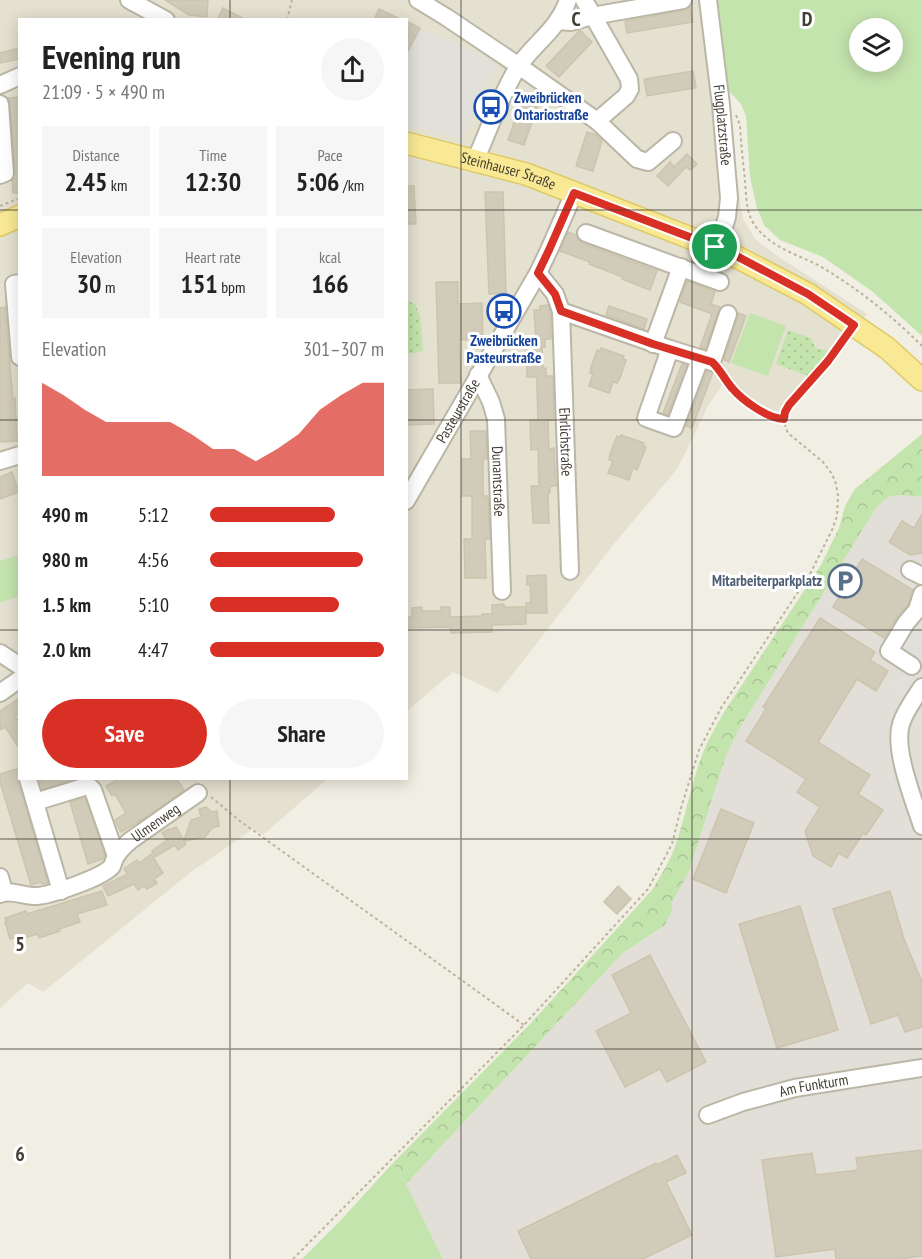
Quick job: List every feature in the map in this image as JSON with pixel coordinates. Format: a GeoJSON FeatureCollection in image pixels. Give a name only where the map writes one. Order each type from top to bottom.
{"type":"FeatureCollection","features":[{"type":"Feature","properties":{"kind":"main road","name":"Steinhauser Straße"},"geometry":{"type":"LineString","coordinates":[[408,144],[526,174],[729,252],[808,294],[887,348],[922,380]]}},
{"type":"Feature","properties":{"kind":"main road"},"geometry":{"type":"LineString","coordinates":[[0,225],[18,217]]}},
{"type":"Feature","properties":{"kind":"street"},"geometry":{"type":"LineString","coordinates":[[129,0],[162,18]]}},
{"type":"Feature","properties":{"kind":"street"},"geometry":{"type":"LineString","coordinates":[[418,0],[519,66],[597,121],[637,159],[648,162],[673,141]]}},
{"type":"Feature","properties":{"kind":"street"},"geometry":{"type":"LineString","coordinates":[[476,161],[509,83],[519,66],[558,21],[568,0]]}},
{"type":"Feature","properties":{"kind":"street"},"geometry":{"type":"LineString","coordinates":[[584,0],[629,79],[630,89],[626,96],[597,121]]}},
{"type":"Feature","properties":{"kind":"street"},"geometry":{"type":"LineString","coordinates":[[558,21],[571,22],[592,16],[683,0]]}},
{"type":"Feature","properties":{"kind":"street","name":"Flugplatzstraße"},"geometry":{"type":"LineString","coordinates":[[708,0],[721,105],[729,198],[725,224],[715,247]]}},
{"type":"Feature","properties":{"kind":"street"},"geometry":{"type":"LineString","coordinates":[[0,85],[18,77]]}},
{"type":"Feature","properties":{"kind":"street"},"geometry":{"type":"LineString","coordinates":[[0,107],[5,172],[0,175]]}},
{"type":"Feature","properties":{"kind":"street","name":"Pasteurstraße"},"geometry":{"type":"LineString","coordinates":[[408,498],[538,273],[574,193]]}},
{"type":"Feature","properties":{"kind":"street"},"geometry":{"type":"LineString","coordinates":[[586,233],[720,282]]}},
{"type":"Feature","properties":{"kind":"street"},"geometry":{"type":"LineString","coordinates":[[653,344],[681,267]]}},
{"type":"Feature","properties":{"kind":"street","name":"Ehrlichstraße"},"geometry":{"type":"LineString","coordinates":[[538,273],[555,294],[561,311],[570,571]]}},
{"type":"Feature","properties":{"kind":"street"},"geometry":{"type":"LineString","coordinates":[[18,283],[14,284],[8,308],[18,349]]}},
{"type":"Feature","properties":{"kind":"street"},"geometry":{"type":"LineString","coordinates":[[561,311],[706,361]]}},
{"type":"Feature","properties":{"kind":"street"},"geometry":{"type":"LineString","coordinates":[[670,349],[646,418],[674,428],[728,314]]}},
{"type":"Feature","properties":{"kind":"street","name":"Dunantstraße"},"geometry":{"type":"LineString","coordinates":[[478,375],[496,418],[502,591]]}},
{"type":"Feature","properties":{"kind":"street"},"geometry":{"type":"LineString","coordinates":[[0,461],[18,456]]}},
{"type":"Feature","properties":{"kind":"street"},"geometry":{"type":"LineString","coordinates":[[912,666],[889,651],[920,605]]}},
{"type":"Feature","properties":{"kind":"street"},"geometry":{"type":"LineString","coordinates":[[0,653],[18,665]]}},
{"type":"Feature","properties":{"kind":"street"},"geometry":{"type":"LineString","coordinates":[[0,693],[18,680]]}},
{"type":"Feature","properties":{"kind":"street"},"geometry":{"type":"LineString","coordinates":[[922,687],[908,708],[900,725],[899,735],[901,757],[922,826]]}},
{"type":"Feature","properties":{"kind":"street"},"geometry":{"type":"LineString","coordinates":[[29,780],[61,891]]}},
{"type":"Feature","properties":{"kind":"street","name":"Ulmenweg"},"geometry":{"type":"LineString","coordinates":[[35,802],[90,787],[116,856]]}},
{"type":"Feature","properties":{"kind":"street","name":"Ulmenweg"},"geometry":{"type":"LineString","coordinates":[[1,887],[34,896],[43,896],[106,872],[112,866],[116,856],[131,840],[203,794]]}},
{"type":"Feature","properties":{"kind":"street","name":"Am Funkturm"},"geometry":{"type":"LineString","coordinates":[[708,1115],[743,1102],[795,1088],[922,1068]]}},
{"type":"Feature","properties":{"kind":"path"},"geometry":{"type":"LineString","coordinates":[[288,18],[292,0]]}},
{"type":"Feature","properties":{"kind":"path"},"geometry":{"type":"LineString","coordinates":[[721,105],[733,111],[740,125],[748,207],[752,220],[762,234],[790,253],[817,265],[862,294],[922,346]]}},
{"type":"Feature","properties":{"kind":"path"},"geometry":{"type":"LineString","coordinates":[[0,206],[18,199]]}},
{"type":"Feature","properties":{"kind":"path"},"geometry":{"type":"LineString","coordinates":[[293,1259],[524,1025],[648,889],[672,844],[690,776],[703,742],[721,708],[810,574],[832,530],[837,516],[838,496],[832,474],[824,462],[788,433],[784,419],[789,405],[828,361],[854,325]]}},
{"type":"Feature","properties":{"kind":"path"},"geometry":{"type":"LineString","coordinates":[[706,361],[718,367],[735,391],[761,411],[777,419],[784,419]]}},
{"type":"Feature","properties":{"kind":"path"},"geometry":{"type":"LineString","coordinates":[[203,794],[524,1025]]}},
{"type":"Feature","properties":{"kind":"shaded area"},"geometry":{"type":"Polygon","coordinates":[[[0,0],[718,0],[743,219],[756,240],[867,314],[795,405],[788,420],[777,423],[753,409],[722,385],[708,406],[678,468],[613,545],[498,693],[453,672],[408,710],[408,18],[18,18],[18,780],[326,780],[263,835],[253,829],[191,872],[43,992],[28,983],[0,1008],[0,0]]]}},
{"type":"Feature","properties":{"kind":"shaded area"},"geometry":{"type":"Polygon","coordinates":[[[420,28],[496,63],[462,138],[408,125],[408,51],[420,28]]]}},
{"type":"Feature","properties":{"kind":"shaded area"},"geometry":{"type":"Polygon","coordinates":[[[901,495],[922,497],[922,1259],[443,1259],[406,1184],[623,953],[665,925],[672,911],[672,902],[688,874],[726,756],[738,731],[876,508],[887,497],[901,495]]]}},
{"type":"Feature","properties":{"kind":"shaded area","name":"Mitarbeiterparkplatz"},"geometry":{"type":"Polygon","coordinates":[[[858,556],[861,558],[832,605],[829,603],[858,556]]]}},
{"type":"Feature","properties":{"kind":"shaded area"},"geometry":{"type":"Polygon","coordinates":[[[903,573],[921,584],[917,592],[899,581],[903,573]]]}},
{"type":"Feature","properties":{"kind":"shaded area"},"geometry":{"type":"Polygon","coordinates":[[[922,621],[922,644],[910,662],[895,653],[913,624],[922,621]]]}},
{"type":"Feature","properties":{"kind":"shaded area"},"geometry":{"type":"Polygon","coordinates":[[[922,655],[922,672],[919,677],[911,672],[922,655]]]}},
{"type":"Feature","properties":{"kind":"shaded area"},"geometry":{"type":"Polygon","coordinates":[[[905,669],[911,672],[899,692],[893,688],[905,669]]]}},
{"type":"Feature","properties":{"kind":"green space"},"geometry":{"type":"Polygon","coordinates":[[[718,0],[922,0],[922,336],[873,292],[823,257],[780,240],[764,225],[757,208],[750,177],[746,116],[741,104],[729,91],[718,0]]]}},
{"type":"Feature","properties":{"kind":"green space"},"geometry":{"type":"Polygon","coordinates":[[[408,301],[415,304],[420,316],[423,350],[408,353],[408,301]]]}},
{"type":"Feature","properties":{"kind":"green space"},"geometry":{"type":"Polygon","coordinates":[[[750,313],[786,326],[768,376],[731,363],[750,313]]]}},
{"type":"Feature","properties":{"kind":"green space"},"geometry":{"type":"Polygon","coordinates":[[[788,330],[811,338],[815,348],[829,351],[808,376],[776,364],[788,330]]]}},
{"type":"Feature","properties":{"kind":"green space"},"geometry":{"type":"Polygon","coordinates":[[[922,434],[922,497],[901,495],[888,497],[876,508],[738,731],[726,756],[688,874],[672,902],[672,911],[665,925],[623,953],[406,1184],[393,1163],[531,1023],[652,890],[674,849],[696,774],[709,740],[726,709],[821,565],[839,528],[845,506],[855,489],[922,434]]]}},
{"type":"Feature","properties":{"kind":"green space"},"geometry":{"type":"Polygon","coordinates":[[[18,555],[18,597],[0,602],[0,561],[18,555]]]}},
{"type":"Feature","properties":{"kind":"green space"},"geometry":{"type":"Polygon","coordinates":[[[393,1163],[406,1184],[443,1259],[302,1259],[340,1221],[393,1163]]]}},
{"type":"Feature","properties":{"kind":"building"},"geometry":{"type":"Polygon","coordinates":[[[165,0],[208,0],[207,17],[189,15],[165,0]]]}},
{"type":"Feature","properties":{"kind":"building"},"geometry":{"type":"Polygon","coordinates":[[[690,7],[693,22],[627,33],[625,21],[685,10],[690,7]]]}},
{"type":"Feature","properties":{"kind":"building"},"geometry":{"type":"Polygon","coordinates":[[[223,8],[242,18],[218,18],[223,8]]]}},
{"type":"Feature","properties":{"kind":"building"},"geometry":{"type":"Polygon","coordinates":[[[379,9],[398,18],[375,18],[379,9]]]}},
{"type":"Feature","properties":{"kind":"building"},"geometry":{"type":"Polygon","coordinates":[[[408,22],[420,28],[408,51],[408,22]]]}},
{"type":"Feature","properties":{"kind":"building"},"geometry":{"type":"Polygon","coordinates":[[[580,30],[592,42],[559,77],[546,66],[580,30]]]}},
{"type":"Feature","properties":{"kind":"building"},"geometry":{"type":"Polygon","coordinates":[[[18,48],[18,59],[0,63],[0,53],[18,48]]]}},
{"type":"Feature","properties":{"kind":"building"},"geometry":{"type":"Polygon","coordinates":[[[693,71],[696,88],[647,96],[644,79],[693,71]]]}},
{"type":"Feature","properties":{"kind":"building"},"geometry":{"type":"Polygon","coordinates":[[[18,97],[18,193],[13,193],[12,180],[15,172],[8,98],[18,97]]]}},
{"type":"Feature","properties":{"kind":"building"},"geometry":{"type":"Polygon","coordinates":[[[522,100],[538,105],[524,145],[508,140],[522,100]]]}},
{"type":"Feature","properties":{"kind":"building"},"geometry":{"type":"Polygon","coordinates":[[[587,132],[596,135],[602,141],[593,171],[576,166],[587,132]]]}},
{"type":"Feature","properties":{"kind":"building"},"geometry":{"type":"Polygon","coordinates":[[[687,154],[697,164],[690,170],[686,167],[668,186],[657,176],[670,162],[674,167],[687,154]]]}},
{"type":"Feature","properties":{"kind":"building"},"geometry":{"type":"Polygon","coordinates":[[[408,186],[414,186],[416,224],[408,224],[408,186]]]}},
{"type":"Feature","properties":{"kind":"building"},"geometry":{"type":"Polygon","coordinates":[[[485,192],[503,192],[506,293],[489,294],[485,192]]]}},
{"type":"Feature","properties":{"kind":"building"},"geometry":{"type":"Polygon","coordinates":[[[568,232],[576,235],[582,243],[657,271],[650,290],[589,264],[590,262],[560,251],[568,232]]]}},
{"type":"Feature","properties":{"kind":"building"},"geometry":{"type":"Polygon","coordinates":[[[687,281],[715,292],[711,304],[720,307],[705,349],[700,347],[712,314],[680,302],[687,281]]]}},
{"type":"Feature","properties":{"kind":"building"},"geometry":{"type":"Polygon","coordinates":[[[436,282],[458,282],[458,304],[482,303],[483,339],[459,340],[461,383],[439,383],[436,282]]]}},
{"type":"Feature","properties":{"kind":"building"},"geometry":{"type":"Polygon","coordinates":[[[548,305],[551,313],[551,339],[545,339],[545,347],[542,347],[543,369],[546,368],[546,376],[553,376],[554,420],[548,420],[549,449],[554,448],[556,486],[550,486],[550,493],[548,493],[549,523],[533,523],[531,486],[539,486],[538,449],[531,450],[530,420],[538,420],[537,377],[527,377],[526,340],[536,339],[534,310],[540,310],[540,306],[548,305]]]}},
{"type":"Feature","properties":{"kind":"building"},"geometry":{"type":"Polygon","coordinates":[[[609,306],[647,319],[644,329],[606,315],[609,306]]]}},
{"type":"Feature","properties":{"kind":"building"},"geometry":{"type":"Polygon","coordinates":[[[5,307],[13,399],[15,398],[17,441],[0,442],[0,308],[5,307]]]}},
{"type":"Feature","properties":{"kind":"building"},"geometry":{"type":"Polygon","coordinates":[[[738,313],[746,316],[729,362],[724,360],[738,313]]]}},
{"type":"Feature","properties":{"kind":"building"},"geometry":{"type":"Polygon","coordinates":[[[601,348],[624,356],[623,359],[626,360],[620,378],[617,383],[613,382],[609,393],[589,386],[593,374],[590,373],[591,367],[597,350],[600,351],[601,348]]]}},
{"type":"Feature","properties":{"kind":"building"},"geometry":{"type":"Polygon","coordinates":[[[682,364],[686,365],[668,415],[663,413],[682,364]]]}},
{"type":"Feature","properties":{"kind":"building"},"geometry":{"type":"Polygon","coordinates":[[[707,371],[713,372],[692,428],[686,426],[707,371]]]}},
{"type":"Feature","properties":{"kind":"building"},"geometry":{"type":"Polygon","coordinates":[[[433,389],[434,424],[408,425],[408,390],[433,389]]]}},
{"type":"Feature","properties":{"kind":"building"},"geometry":{"type":"Polygon","coordinates":[[[470,431],[486,431],[487,459],[483,459],[483,496],[488,496],[490,539],[485,539],[486,578],[465,578],[464,539],[472,539],[472,496],[462,496],[462,459],[471,459],[470,431]]]}},
{"type":"Feature","properties":{"kind":"building"},"geometry":{"type":"Polygon","coordinates":[[[621,435],[644,443],[643,446],[646,447],[637,470],[633,468],[629,480],[608,473],[613,461],[609,460],[610,454],[617,436],[620,438],[621,435]]]}},
{"type":"Feature","properties":{"kind":"building"},"geometry":{"type":"Polygon","coordinates":[[[12,472],[18,492],[0,499],[0,477],[12,472]]]}},
{"type":"Feature","properties":{"kind":"building"},"geometry":{"type":"Polygon","coordinates":[[[922,514],[922,553],[910,555],[889,542],[902,521],[914,528],[922,514]]]}},
{"type":"Feature","properties":{"kind":"building"},"geometry":{"type":"Polygon","coordinates":[[[862,559],[913,590],[908,605],[897,617],[884,638],[833,607],[862,559]]]}},
{"type":"Feature","properties":{"kind":"building"},"geometry":{"type":"Polygon","coordinates":[[[546,575],[547,613],[526,613],[526,603],[531,603],[527,576],[546,575]]]}},
{"type":"Feature","properties":{"kind":"building"},"geometry":{"type":"Polygon","coordinates":[[[492,605],[526,607],[526,624],[492,625],[492,632],[451,633],[450,627],[408,628],[408,617],[412,617],[412,608],[422,607],[422,611],[441,611],[441,607],[450,607],[450,617],[482,616],[482,614],[492,614],[492,605]]]}},
{"type":"Feature","properties":{"kind":"building"},"geometry":{"type":"Polygon","coordinates":[[[820,618],[875,652],[870,660],[888,671],[876,691],[857,679],[818,742],[870,775],[858,794],[883,810],[866,835],[863,833],[847,858],[839,853],[831,867],[813,856],[805,831],[820,807],[797,792],[806,779],[746,741],[766,709],[763,707],[820,618]]]}},
{"type":"Feature","properties":{"kind":"building"},"geometry":{"type":"Polygon","coordinates":[[[18,699],[18,714],[15,716],[18,720],[18,746],[5,727],[0,730],[0,711],[18,699]]]}},
{"type":"Feature","properties":{"kind":"building"},"geometry":{"type":"Polygon","coordinates":[[[17,769],[18,782],[48,883],[42,884],[41,882],[31,885],[0,782],[0,774],[17,769]]]}},
{"type":"Feature","properties":{"kind":"building"},"geometry":{"type":"Polygon","coordinates":[[[40,780],[70,780],[43,789],[40,780]]]}},
{"type":"Feature","properties":{"kind":"building"},"geometry":{"type":"Polygon","coordinates":[[[116,780],[177,780],[184,790],[121,832],[115,820],[126,813],[115,794],[112,796],[106,786],[116,780]]]}},
{"type":"Feature","properties":{"kind":"building"},"geometry":{"type":"Polygon","coordinates":[[[85,798],[105,855],[103,859],[88,864],[70,802],[85,798]]]}},
{"type":"Feature","properties":{"kind":"building"},"geometry":{"type":"Polygon","coordinates":[[[206,807],[212,812],[217,811],[219,826],[212,828],[205,837],[184,841],[186,844],[178,850],[175,845],[155,857],[152,851],[170,838],[166,839],[162,833],[176,827],[184,840],[191,820],[201,817],[199,809],[206,807]]]}},
{"type":"Feature","properties":{"kind":"building"},"geometry":{"type":"Polygon","coordinates":[[[721,809],[754,823],[726,893],[693,879],[721,809]]]}},
{"type":"Feature","properties":{"kind":"building"},"geometry":{"type":"Polygon","coordinates":[[[151,854],[163,873],[154,879],[157,883],[147,889],[144,886],[138,890],[134,884],[108,896],[103,886],[128,874],[124,869],[137,860],[139,863],[151,854]]]}},
{"type":"Feature","properties":{"kind":"building"},"geometry":{"type":"Polygon","coordinates":[[[618,886],[631,899],[617,914],[604,902],[618,886]]]}},
{"type":"Feature","properties":{"kind":"building"},"geometry":{"type":"Polygon","coordinates":[[[102,891],[107,905],[77,914],[80,922],[39,938],[38,934],[10,939],[5,918],[26,911],[27,914],[102,891]]]}},
{"type":"Feature","properties":{"kind":"building"},"geometry":{"type":"Polygon","coordinates":[[[890,891],[904,939],[922,982],[922,1027],[905,1032],[898,1015],[871,1024],[833,909],[890,891]]]}},
{"type":"Feature","properties":{"kind":"building"},"geometry":{"type":"Polygon","coordinates":[[[800,906],[838,1030],[777,1048],[739,924],[800,906]]]}},
{"type":"Feature","properties":{"kind":"building"},"geometry":{"type":"Polygon","coordinates":[[[650,955],[706,1062],[667,1082],[660,1069],[625,1087],[596,1031],[631,1013],[612,975],[650,955]]]}},
{"type":"Feature","properties":{"kind":"building"},"geometry":{"type":"Polygon","coordinates":[[[922,1150],[922,1256],[898,1259],[836,1259],[835,1249],[776,1257],[762,1160],[812,1153],[816,1175],[858,1170],[856,1158],[922,1150]]]}},
{"type":"Feature","properties":{"kind":"building"},"geometry":{"type":"Polygon","coordinates":[[[677,1155],[686,1173],[666,1182],[692,1235],[643,1259],[531,1259],[518,1231],[656,1163],[657,1165],[677,1155]]]}},
{"type":"Feature","properties":{"kind":"place","name":"Zweibrücken Ontariostraße"},"geometry":{"type":"Point","coordinates":[491,107]}},
{"type":"Feature","properties":{"kind":"place","name":"Zweibrücken Pasteurstraße"},"geometry":{"type":"Point","coordinates":[504,311]}},
{"type":"Feature","properties":{"kind":"place","name":"Mitarbeiterparkplatz"},"geometry":{"type":"Point","coordinates":[845,581]}},
{"type":"Feature","properties":{"kind":"route"},"geometry":{"type":"LineString","coordinates":[[574,193],[715,247],[729,252],[808,294],[854,325],[828,361],[789,405],[784,419],[777,419],[761,411],[735,391],[712,362],[653,344],[561,311],[555,294],[538,273],[574,193]]}}]}
